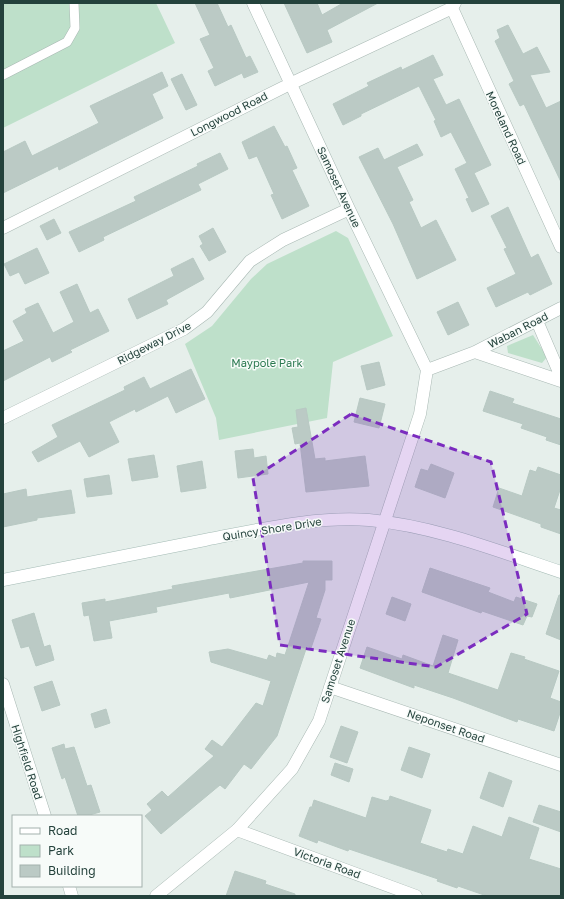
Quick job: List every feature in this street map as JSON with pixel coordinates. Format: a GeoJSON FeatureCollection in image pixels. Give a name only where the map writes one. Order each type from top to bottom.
{"type":"FeatureCollection","features":[{"type":"Feature","properties":{"kind":"street","name":"Samoset Avenue"},"geometry":{"type":"LineString","coordinates":[[156,896],[237,830],[292,769],[318,721],[420,414],[427,370],[349,209],[253,3]]}},
{"type":"Feature","properties":{"kind":"street","name":"Longwood Road"},"geometry":{"type":"LineString","coordinates":[[3,228],[290,84],[454,6]]}},
{"type":"Feature","properties":{"kind":"street","name":"Moreland Road"},"geometry":{"type":"LineString","coordinates":[[454,6],[561,247]]}},
{"type":"Feature","properties":{"kind":"street","name":"Ridgeway Drive"},"geometry":{"type":"LineString","coordinates":[[3,418],[184,329],[207,312],[250,261],[283,240],[349,209]]}},
{"type":"Feature","properties":{"kind":"street","name":"Waban Road"},"geometry":{"type":"LineString","coordinates":[[475,352],[561,308]]}},
{"type":"Feature","properties":{"kind":"street"},"geometry":{"type":"LineString","coordinates":[[538,321],[561,377]]}},
{"type":"Feature","properties":{"kind":"street"},"geometry":{"type":"LineString","coordinates":[[427,370],[475,352],[561,381]]}},
{"type":"Feature","properties":{"kind":"street","name":"Quincy Shore Drive"},"geometry":{"type":"LineString","coordinates":[[3,580],[246,532],[316,521],[368,520],[416,527],[461,539],[561,572]]}},
{"type":"Feature","properties":{"kind":"street","name":"Highfield Road"},"geometry":{"type":"LineString","coordinates":[[3,684],[45,815]]}},
{"type":"Feature","properties":{"kind":"street","name":"Neponset Road"},"geometry":{"type":"LineString","coordinates":[[330,687],[561,765]]}},
{"type":"Feature","properties":{"kind":"street","name":"Victoria Road"},"geometry":{"type":"LineString","coordinates":[[237,830],[416,896]]}},
{"type":"Feature","properties":{"kind":"lane"},"geometry":{"type":"LineString","coordinates":[[3,75],[67,42],[75,28],[74,3]]}},
{"type":"Feature","properties":{"kind":"highlighted area"},"geometry":{"type":"Polygon","coordinates":[[[351,414],[491,462],[527,614],[436,667],[280,645],[253,478],[351,414]]]}},
{"type":"Feature","properties":{"kind":"green space"},"geometry":{"type":"Polygon","coordinates":[[[3,3],[156,3],[175,43],[3,128],[3,3]]]}},
{"type":"Feature","properties":{"kind":"green space","name":"Maypole Park"},"geometry":{"type":"Polygon","coordinates":[[[336,231],[348,238],[393,336],[333,362],[327,418],[219,440],[216,418],[185,344],[212,326],[251,279],[267,264],[336,231]]]}},
{"type":"Feature","properties":{"kind":"green space"},"geometry":{"type":"Polygon","coordinates":[[[533,335],[547,357],[542,363],[508,353],[507,346],[533,335]]]}},
{"type":"Feature","properties":{"kind":"building"},"geometry":{"type":"Polygon","coordinates":[[[195,3],[217,3],[228,27],[231,25],[246,58],[250,56],[258,72],[244,78],[242,73],[215,86],[208,71],[214,68],[200,39],[210,35],[195,3]]]}},
{"type":"Feature","properties":{"kind":"building"},"geometry":{"type":"Polygon","coordinates":[[[284,3],[317,3],[322,15],[343,3],[378,3],[327,30],[332,42],[307,53],[284,3]]]}},
{"type":"Feature","properties":{"kind":"building"},"geometry":{"type":"Polygon","coordinates":[[[508,25],[523,54],[537,47],[550,72],[530,75],[546,108],[561,101],[561,182],[524,104],[520,106],[509,84],[514,81],[495,41],[500,38],[497,30],[508,25]]]}},
{"type":"Feature","properties":{"kind":"building"},"geometry":{"type":"Polygon","coordinates":[[[433,55],[443,75],[433,79],[446,105],[459,99],[491,165],[474,173],[489,204],[472,212],[466,199],[469,198],[455,169],[467,163],[451,132],[441,137],[434,121],[436,120],[419,86],[361,114],[361,116],[343,125],[333,104],[369,86],[367,83],[401,67],[402,70],[433,55]]]}},
{"type":"Feature","properties":{"kind":"building"},"geometry":{"type":"Polygon","coordinates":[[[162,72],[168,86],[152,94],[163,118],[59,170],[58,166],[3,193],[3,152],[25,141],[32,156],[99,123],[90,106],[162,72]]]}},
{"type":"Feature","properties":{"kind":"building"},"geometry":{"type":"Polygon","coordinates":[[[182,74],[197,105],[186,110],[171,79],[182,74]]]}},
{"type":"Feature","properties":{"kind":"building"},"geometry":{"type":"Polygon","coordinates":[[[274,126],[285,147],[287,146],[297,168],[292,170],[309,206],[282,219],[271,195],[274,194],[257,156],[249,159],[242,142],[274,126]]]}},
{"type":"Feature","properties":{"kind":"building"},"geometry":{"type":"Polygon","coordinates":[[[417,144],[423,155],[397,167],[413,200],[409,202],[421,228],[436,220],[456,260],[417,279],[393,224],[359,157],[378,148],[384,160],[417,144]]]}},
{"type":"Feature","properties":{"kind":"building"},"geometry":{"type":"Polygon","coordinates":[[[220,153],[228,169],[198,184],[201,190],[103,237],[104,240],[79,252],[69,232],[136,201],[134,197],[198,166],[197,164],[220,153]]]}},
{"type":"Feature","properties":{"kind":"building"},"geometry":{"type":"Polygon","coordinates":[[[508,207],[531,258],[538,254],[552,284],[530,295],[528,292],[496,307],[487,288],[516,274],[504,249],[507,248],[491,216],[508,207]]]}},
{"type":"Feature","properties":{"kind":"building"},"geometry":{"type":"Polygon","coordinates":[[[54,219],[61,233],[47,240],[40,226],[54,219]]]}},
{"type":"Feature","properties":{"kind":"building"},"geometry":{"type":"Polygon","coordinates":[[[213,228],[226,252],[209,261],[200,246],[203,244],[199,236],[213,228]]]}},
{"type":"Feature","properties":{"kind":"building"},"geometry":{"type":"Polygon","coordinates":[[[37,248],[49,273],[25,284],[19,272],[10,276],[4,264],[37,248]]]}},
{"type":"Feature","properties":{"kind":"building"},"geometry":{"type":"Polygon","coordinates":[[[193,258],[204,279],[166,300],[168,304],[137,319],[128,299],[174,276],[171,269],[193,258]]]}},
{"type":"Feature","properties":{"kind":"building"},"geometry":{"type":"Polygon","coordinates":[[[77,284],[90,313],[98,309],[109,331],[70,350],[72,352],[52,362],[50,357],[3,381],[3,351],[24,341],[13,321],[27,313],[25,309],[38,303],[53,333],[74,322],[60,292],[77,284]]]}},
{"type":"Feature","properties":{"kind":"building"},"geometry":{"type":"Polygon","coordinates":[[[458,302],[469,325],[448,335],[437,312],[458,302]]]}},
{"type":"Feature","properties":{"kind":"building"},"geometry":{"type":"Polygon","coordinates":[[[379,362],[385,385],[367,390],[361,366],[379,362]]]}},
{"type":"Feature","properties":{"kind":"building"},"geometry":{"type":"Polygon","coordinates":[[[191,369],[205,399],[176,413],[168,396],[136,412],[135,409],[109,422],[119,442],[89,457],[80,441],[38,462],[32,452],[58,437],[52,425],[125,390],[124,387],[144,377],[150,389],[191,369]]]}},
{"type":"Feature","properties":{"kind":"building"},"geometry":{"type":"Polygon","coordinates":[[[490,391],[514,399],[512,403],[561,419],[561,445],[546,440],[547,437],[521,428],[523,424],[483,411],[490,391]]]}},
{"type":"Feature","properties":{"kind":"building"},"geometry":{"type":"Polygon","coordinates":[[[360,398],[385,404],[379,428],[354,422],[360,398]]]}},
{"type":"Feature","properties":{"kind":"building"},"geometry":{"type":"Polygon","coordinates":[[[306,408],[315,459],[325,458],[325,461],[365,456],[369,486],[306,492],[300,443],[295,444],[292,428],[298,427],[296,410],[306,408]]]}},
{"type":"Feature","properties":{"kind":"building"},"geometry":{"type":"Polygon","coordinates":[[[253,449],[254,458],[266,456],[268,474],[238,478],[235,451],[253,449]]]}},
{"type":"Feature","properties":{"kind":"building"},"geometry":{"type":"Polygon","coordinates":[[[154,455],[158,477],[132,481],[128,459],[154,455]]]}},
{"type":"Feature","properties":{"kind":"building"},"geometry":{"type":"Polygon","coordinates":[[[202,461],[206,488],[181,492],[177,466],[202,461]]]}},
{"type":"Feature","properties":{"kind":"building"},"geometry":{"type":"Polygon","coordinates":[[[431,464],[454,473],[445,498],[415,487],[421,469],[428,471],[431,464]]]}},
{"type":"Feature","properties":{"kind":"building"},"geometry":{"type":"Polygon","coordinates":[[[538,467],[561,475],[561,487],[554,508],[561,510],[561,534],[541,527],[541,524],[493,507],[499,488],[522,496],[530,470],[536,472],[538,467]]]}},
{"type":"Feature","properties":{"kind":"building"},"geometry":{"type":"Polygon","coordinates":[[[109,475],[112,494],[87,497],[84,479],[109,475]]]}},
{"type":"Feature","properties":{"kind":"building"},"geometry":{"type":"Polygon","coordinates":[[[26,489],[27,497],[71,490],[75,513],[37,518],[37,520],[3,527],[3,494],[26,489]]]}},
{"type":"Feature","properties":{"kind":"building"},"geometry":{"type":"Polygon","coordinates":[[[303,561],[332,561],[332,580],[325,580],[325,590],[316,618],[321,619],[311,648],[307,646],[277,736],[251,769],[244,764],[225,789],[220,785],[161,834],[145,816],[152,810],[147,804],[162,791],[168,797],[214,756],[205,749],[212,740],[222,747],[256,703],[263,706],[271,681],[211,662],[209,652],[228,649],[267,660],[269,655],[276,658],[277,653],[285,655],[309,582],[230,598],[229,593],[156,607],[157,612],[109,621],[112,638],[94,641],[89,615],[84,616],[82,603],[105,599],[105,602],[173,589],[172,586],[303,563],[303,561]]]}},
{"type":"Feature","properties":{"kind":"building"},"geometry":{"type":"Polygon","coordinates":[[[430,568],[490,588],[488,592],[514,602],[516,597],[537,604],[532,617],[527,616],[523,625],[482,611],[481,613],[422,592],[430,568]]]}},
{"type":"Feature","properties":{"kind":"building"},"geometry":{"type":"Polygon","coordinates":[[[559,595],[561,595],[561,640],[546,634],[559,595]]]}},
{"type":"Feature","properties":{"kind":"building"},"geometry":{"type":"Polygon","coordinates":[[[392,597],[411,604],[405,621],[386,614],[392,597]]]}},
{"type":"Feature","properties":{"kind":"building"},"geometry":{"type":"Polygon","coordinates":[[[34,613],[44,647],[50,645],[54,660],[36,666],[29,646],[21,648],[12,620],[34,613]]]}},
{"type":"Feature","properties":{"kind":"building"},"geometry":{"type":"Polygon","coordinates":[[[443,635],[458,640],[448,673],[498,690],[511,653],[559,671],[550,698],[561,702],[561,710],[554,731],[518,719],[517,722],[453,698],[414,685],[414,688],[360,668],[367,647],[402,659],[403,655],[433,666],[443,635]]]}},
{"type":"Feature","properties":{"kind":"building"},"geometry":{"type":"Polygon","coordinates":[[[52,681],[60,705],[42,711],[34,687],[52,681]]]}},
{"type":"Feature","properties":{"kind":"building"},"geometry":{"type":"Polygon","coordinates":[[[106,709],[110,723],[95,728],[91,714],[106,709]]]}},
{"type":"Feature","properties":{"kind":"building"},"geometry":{"type":"Polygon","coordinates":[[[341,726],[358,732],[347,763],[330,757],[341,726]]]}},
{"type":"Feature","properties":{"kind":"building"},"geometry":{"type":"Polygon","coordinates":[[[64,744],[65,749],[74,747],[87,786],[91,785],[100,812],[90,815],[78,815],[65,777],[62,779],[52,748],[64,744]]]}},
{"type":"Feature","properties":{"kind":"building"},"geometry":{"type":"Polygon","coordinates":[[[409,747],[430,754],[422,778],[401,770],[409,747]]]}},
{"type":"Feature","properties":{"kind":"building"},"geometry":{"type":"Polygon","coordinates":[[[335,763],[353,769],[349,782],[331,775],[335,763]]]}},
{"type":"Feature","properties":{"kind":"building"},"geometry":{"type":"Polygon","coordinates":[[[489,772],[512,781],[503,807],[480,798],[489,772]]]}},
{"type":"Feature","properties":{"kind":"building"},"geometry":{"type":"Polygon","coordinates":[[[390,796],[431,810],[420,843],[447,852],[448,849],[463,854],[473,826],[502,837],[509,817],[539,828],[529,859],[561,869],[561,896],[487,896],[458,886],[457,888],[437,881],[438,879],[349,849],[348,851],[318,840],[317,843],[299,836],[314,800],[366,818],[372,797],[386,801],[389,800],[390,796]]]}},
{"type":"Feature","properties":{"kind":"building"},"geometry":{"type":"Polygon","coordinates":[[[539,805],[561,812],[561,832],[533,822],[539,805]]]}},
{"type":"Feature","properties":{"kind":"building"},"geometry":{"type":"Polygon","coordinates":[[[235,871],[266,881],[265,884],[295,894],[295,896],[226,896],[235,871]]]}}]}
